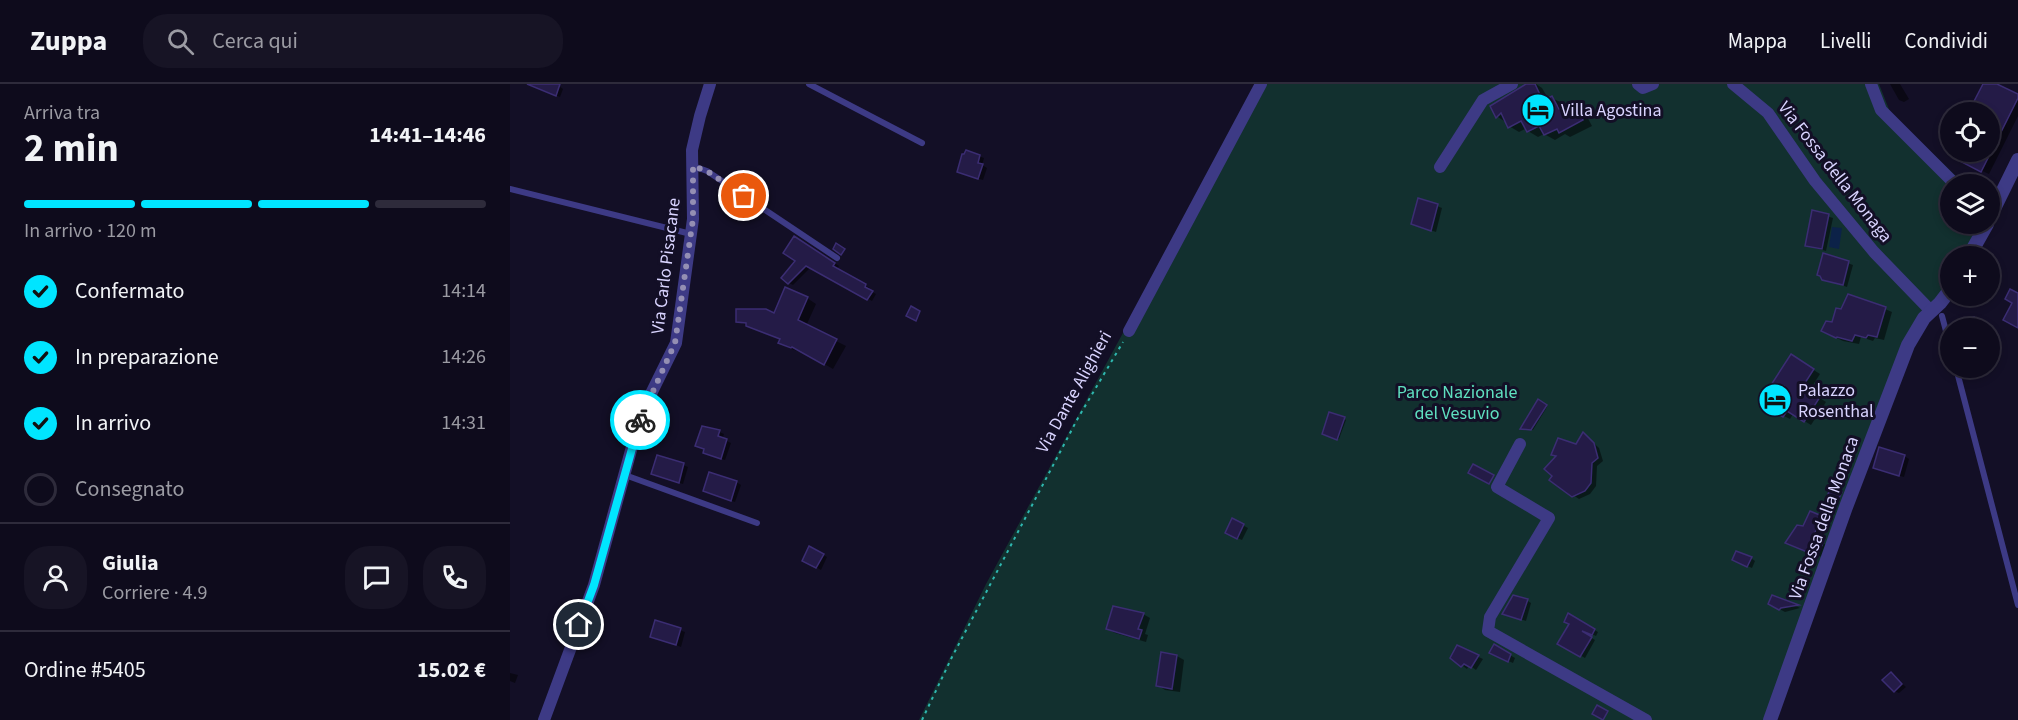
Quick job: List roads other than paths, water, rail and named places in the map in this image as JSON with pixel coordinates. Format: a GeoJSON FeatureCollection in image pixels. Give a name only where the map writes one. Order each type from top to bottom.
{"type":"FeatureCollection","features":[{"type":"Feature","properties":{"kind":"street","name":"Via Carlo Pisacane"},"geometry":{"type":"LineString","coordinates":[[543,720],[594,585],[641,414],[675,343],[693,219],[692,150],[710,84]]}},
{"type":"Feature","properties":{"kind":"street","name":"Via Dante Alighieri"},"geometry":{"type":"LineString","coordinates":[[1129,332],[1261,84]]}},
{"type":"Feature","properties":{"kind":"street"},"geometry":{"type":"LineString","coordinates":[[1440,166],[1483,100],[1512,84]]}},
{"type":"Feature","properties":{"kind":"street"},"geometry":{"type":"LineString","coordinates":[[1638,84],[1643,87],[1653,84]]}},
{"type":"Feature","properties":{"kind":"street","name":"Via Fossa della Monaga"},"geometry":{"type":"LineString","coordinates":[[1733,84],[1768,113],[1815,181],[1866,243],[1939,311]]}},
{"type":"Feature","properties":{"kind":"street"},"geometry":{"type":"LineString","coordinates":[[1871,84],[1881,110],[1945,174]]}},
{"type":"Feature","properties":{"kind":"street"},"geometry":{"type":"LineString","coordinates":[[2000,197],[2018,160]]}},
{"type":"Feature","properties":{"kind":"street","name":"Via Fossa della Monaca"},"geometry":{"type":"LineString","coordinates":[[1770,720],[1846,507],[1908,345],[1924,318],[1939,311],[1942,306]]}},
{"type":"Feature","properties":{"kind":"street"},"geometry":{"type":"LineString","coordinates":[[1520,444],[1497,487],[1549,518],[1490,617],[1488,631],[1646,720]]}},
{"type":"Feature","properties":{"kind":"lane"},"geometry":{"type":"LineString","coordinates":[[809,84],[922,143]]}},
{"type":"Feature","properties":{"kind":"lane"},"geometry":{"type":"LineString","coordinates":[[693,166],[707,171],[837,258]]}},
{"type":"Feature","properties":{"kind":"lane"},"geometry":{"type":"LineString","coordinates":[[510,189],[691,234]]}},
{"type":"Feature","properties":{"kind":"lane"},"geometry":{"type":"LineString","coordinates":[[1939,311],[1941,318]]}},
{"type":"Feature","properties":{"kind":"lane"},"geometry":{"type":"LineString","coordinates":[[1959,378],[2018,605]]}},
{"type":"Feature","properties":{"kind":"lane"},"geometry":{"type":"LineString","coordinates":[[625,475],[757,523]]}},
{"type":"Feature","properties":{"kind":"water"},"geometry":{"type":"Polygon","coordinates":[[[1832,227],[1842,228],[1839,249],[1829,247],[1832,227]]]}},
{"type":"Feature","properties":{"kind":"place","name":"Villa Agostina"},"geometry":{"type":"Point","coordinates":[1538,110]}},
{"type":"Feature","properties":{"kind":"place","name":"Palazzo Rosenthal"},"geometry":{"type":"Point","coordinates":[1775,400]}},
{"type":"Feature","properties":{"kind":"park label","name":"Parco Nazionale del Vesuvio"},"geometry":{"type":"Point","coordinates":[1457,402]}}]}
